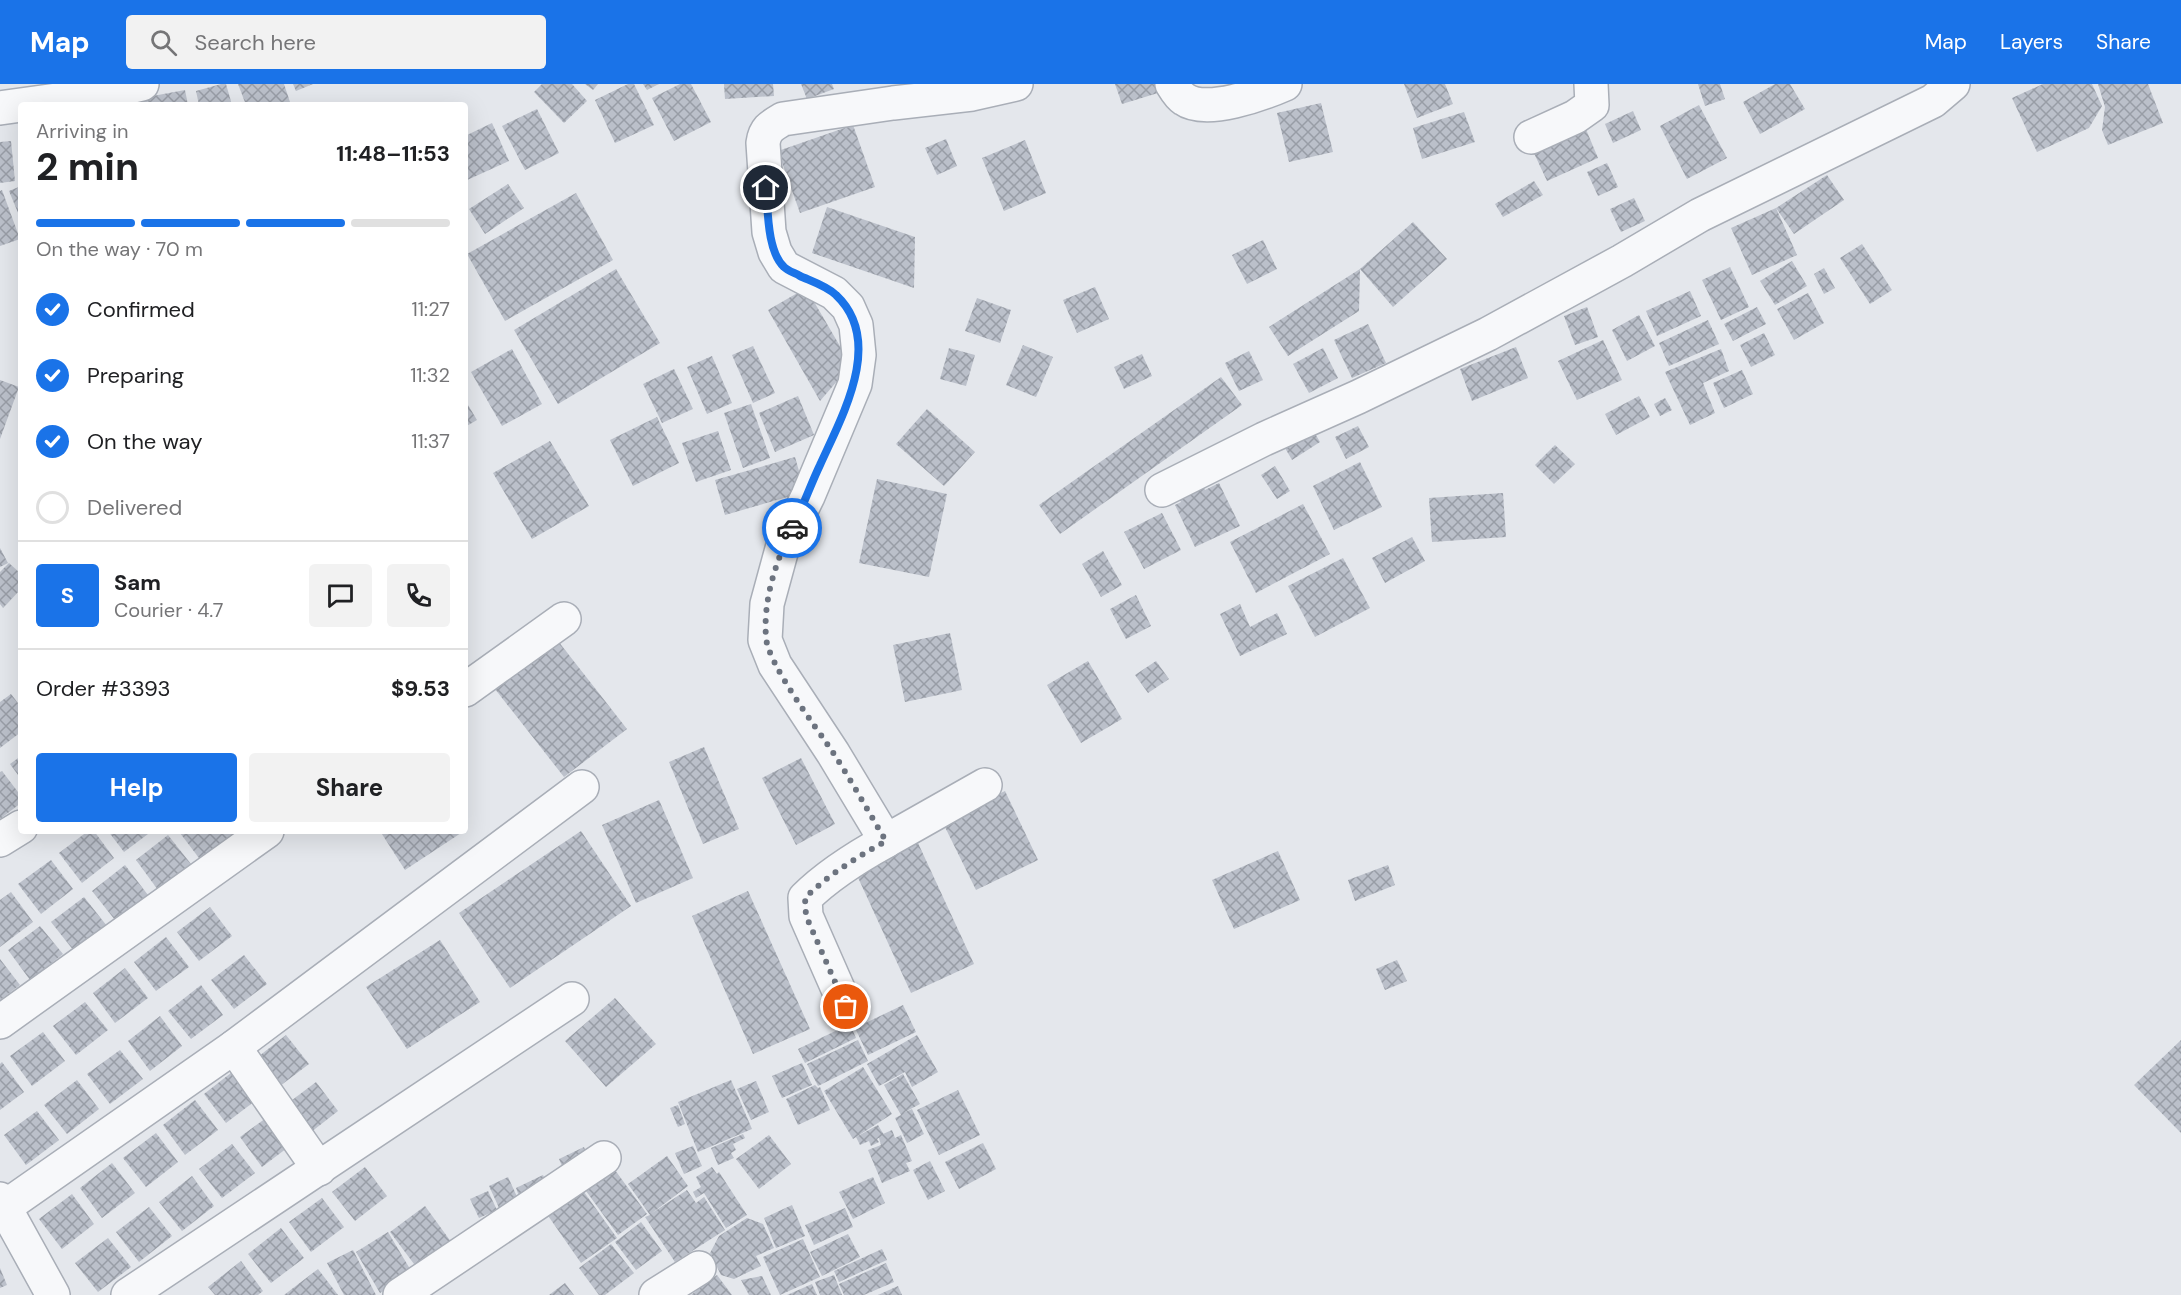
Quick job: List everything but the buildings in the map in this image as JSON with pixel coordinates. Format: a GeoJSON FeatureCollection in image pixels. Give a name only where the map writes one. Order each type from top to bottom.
{"type":"FeatureCollection","features":[{"type":"Feature","properties":{"kind":"street"},"geometry":{"type":"LineString","coordinates":[[43,102],[100,94],[142,84]]}},
{"type":"Feature","properties":{"kind":"street"},"geometry":{"type":"LineString","coordinates":[[886,841],[833,753],[775,665],[765,640],[767,604],[782,549],[808,496],[855,384],[859,355],[856,325],[848,307],[834,292],[784,267],[775,252],[770,232],[763,143],[765,133],[770,126],[783,119],[972,94],[1016,84]]}},
{"type":"Feature","properties":{"kind":"street"},"geometry":{"type":"LineString","coordinates":[[1172,84],[1184,99],[1199,104],[1224,104],[1285,84]]}},
{"type":"Feature","properties":{"kind":"street"},"geometry":{"type":"LineString","coordinates":[[1531,137],[1575,117],[1592,105],[1591,84]]}},
{"type":"Feature","properties":{"kind":"street"},"geometry":{"type":"LineString","coordinates":[[1162,490],[1264,439],[1358,397],[1488,334],[1623,261],[1700,216],[1933,100],[1953,84]]}},
{"type":"Feature","properties":{"kind":"street"},"geometry":{"type":"LineString","coordinates":[[0,108],[18,105]]}},
{"type":"Feature","properties":{"kind":"street"},"geometry":{"type":"LineString","coordinates":[[468,688],[564,619]]}},
{"type":"Feature","properties":{"kind":"street"},"geometry":{"type":"LineString","coordinates":[[846,1007],[806,916],[805,898],[845,866],[985,785]]}},
{"type":"Feature","properties":{"kind":"street"},"geometry":{"type":"LineString","coordinates":[[53,1295],[2,1203],[234,1047],[582,787]]}},
{"type":"Feature","properties":{"kind":"street"},"geometry":{"type":"LineString","coordinates":[[0,840],[18,829]]}},
{"type":"Feature","properties":{"kind":"street"},"geometry":{"type":"LineString","coordinates":[[0,1022],[263,834]]}},
{"type":"Feature","properties":{"kind":"street"},"geometry":{"type":"LineString","coordinates":[[128,1295],[572,999]]}},
{"type":"Feature","properties":{"kind":"street"},"geometry":{"type":"LineString","coordinates":[[234,1047],[319,1169]]}},
{"type":"Feature","properties":{"kind":"street"},"geometry":{"type":"LineString","coordinates":[[400,1295],[604,1158]]}},
{"type":"Feature","properties":{"kind":"street"},"geometry":{"type":"LineString","coordinates":[[657,1295],[699,1268]]}},
{"type":"Feature","properties":{"kind":"way so far"},"geometry":{"type":"LineString","coordinates":[[792,528],[782,549],[767,604],[765,640],[775,665],[833,753],[886,841],[845,866],[805,898],[806,916],[846,1007]]}},
{"type":"Feature","properties":{"kind":"route"},"geometry":{"type":"LineString","coordinates":[[766,188],[770,232],[775,252],[784,267],[834,292],[848,307],[856,325],[859,355],[855,384],[808,496],[792,528]]}}]}
